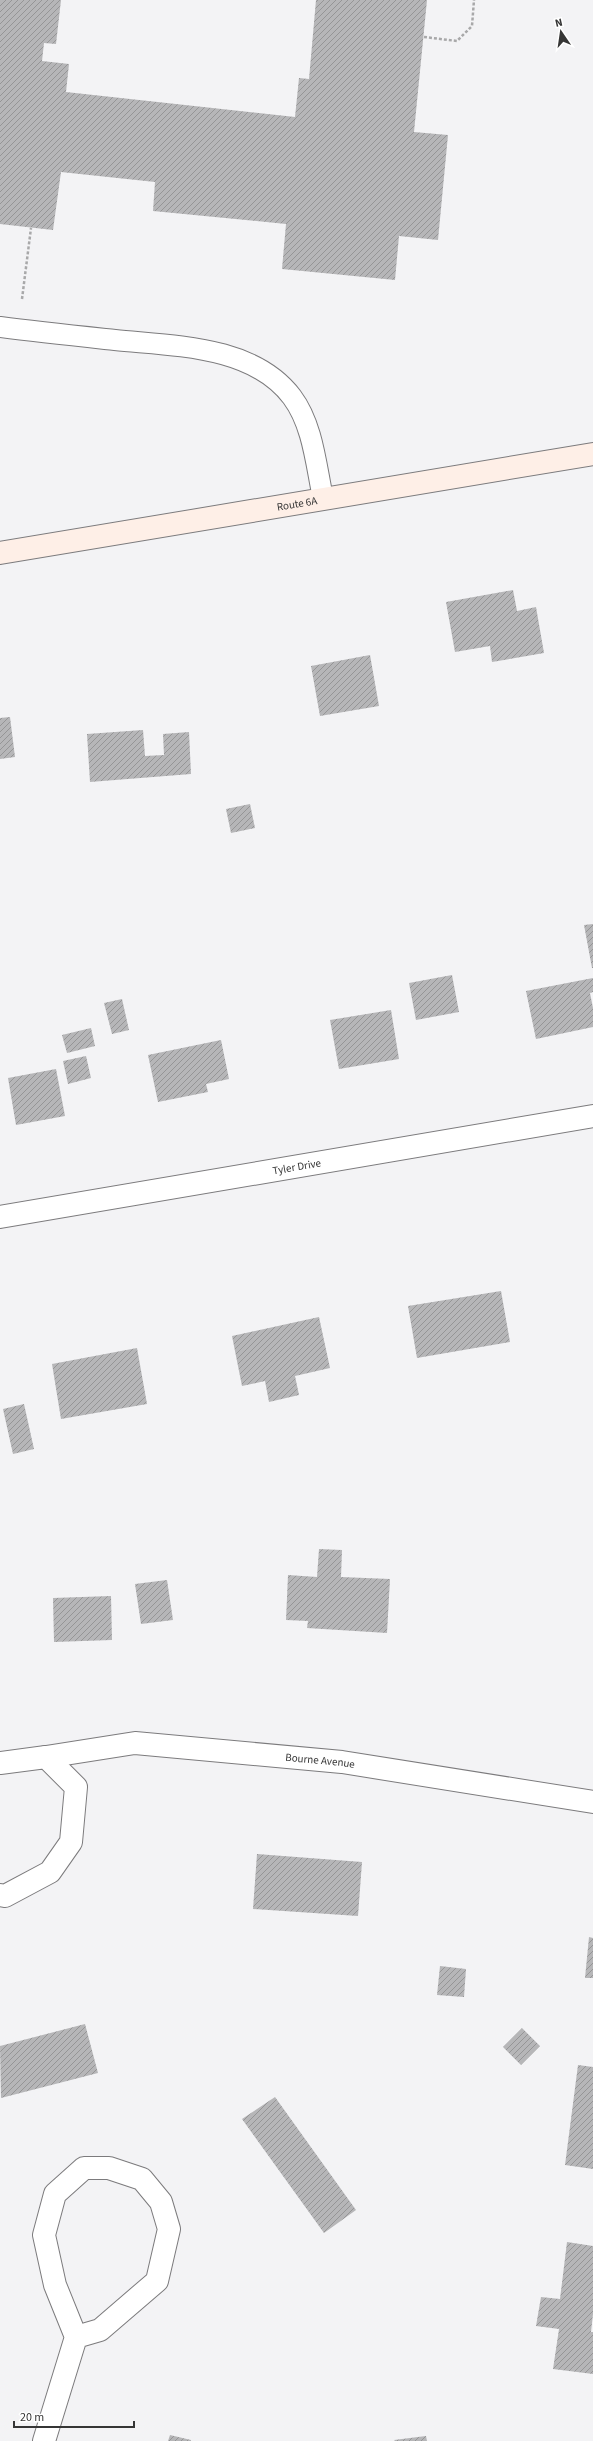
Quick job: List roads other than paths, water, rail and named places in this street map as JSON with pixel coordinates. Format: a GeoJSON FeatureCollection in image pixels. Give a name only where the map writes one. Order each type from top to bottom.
{"type":"FeatureCollection","features":[{"type":"Feature","properties":{"kind":"main road","name":"Route 6A"},"geometry":{"type":"LineString","coordinates":[[0,553],[322,498],[593,454]]}},
{"type":"Feature","properties":{"kind":"street","name":"Tyler Drive"},"geometry":{"type":"LineString","coordinates":[[0,1217],[593,1116]]}},
{"type":"Feature","properties":{"kind":"street","name":"Bourne Avenue"},"geometry":{"type":"LineString","coordinates":[[0,1763],[143,1744],[342,1762],[593,1802]]}},
{"type":"Feature","properties":{"kind":"street"},"geometry":{"type":"LineString","coordinates":[[0,1895],[5,1896],[50,1872],[71,1842],[76,1787],[46,1757]]}},
{"type":"Feature","properties":{"kind":"street"},"geometry":{"type":"LineString","coordinates":[[44,2441],[76,2337],[55,2285],[44,2235],[55,2194],[84,2168],[109,2168],[142,2178],[161,2202],[169,2229],[157,2281],[100,2330],[76,2337]]}},
{"type":"Feature","properties":{"kind":"lane"},"geometry":{"type":"LineString","coordinates":[[9,328],[189,348],[233,358],[259,369],[279,381],[293,398],[304,420],[310,437],[322,498]]}}]}
